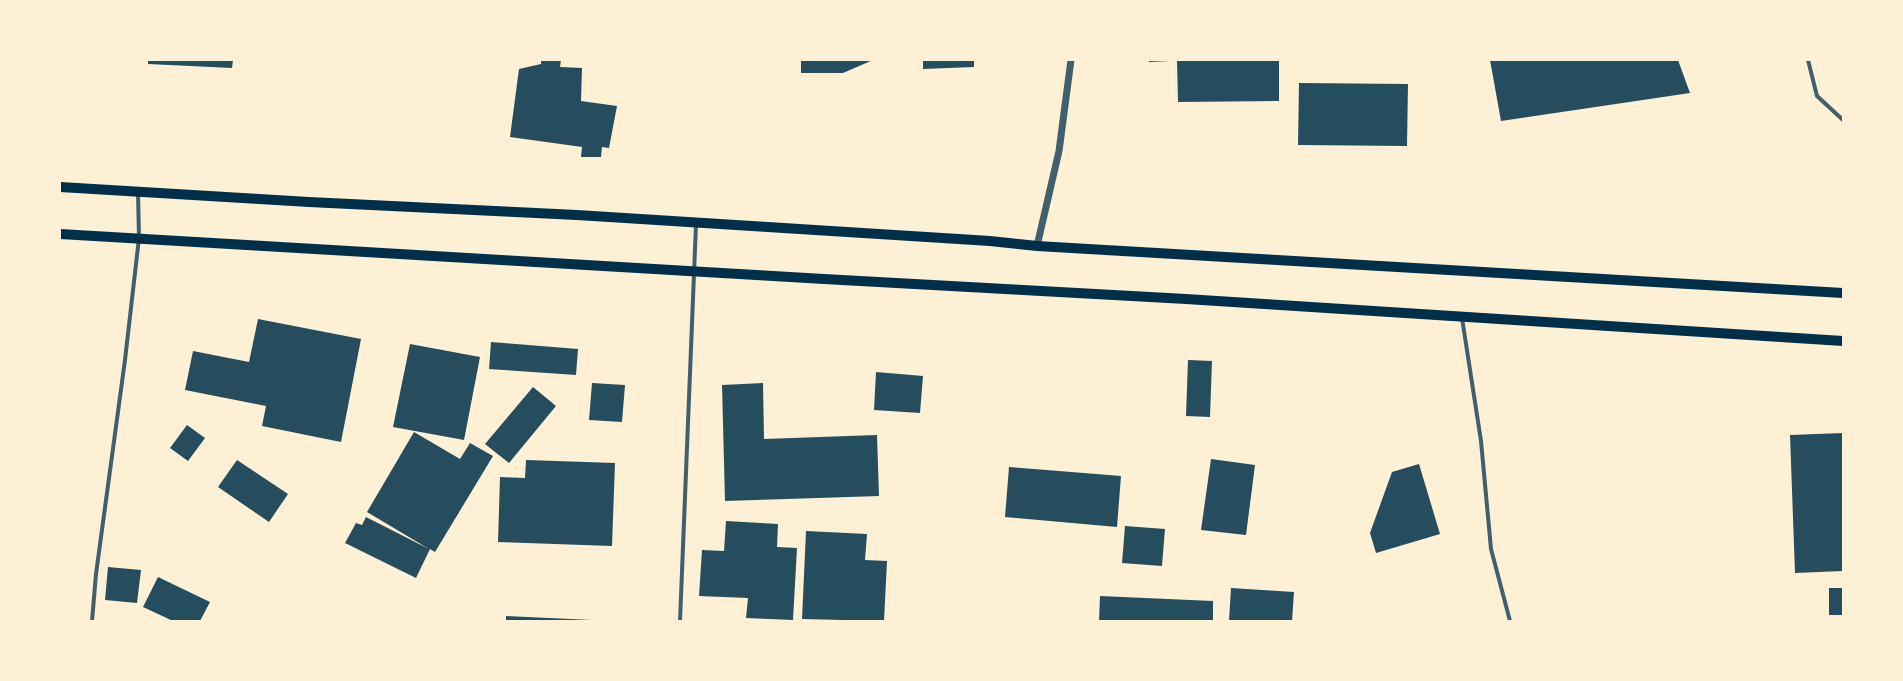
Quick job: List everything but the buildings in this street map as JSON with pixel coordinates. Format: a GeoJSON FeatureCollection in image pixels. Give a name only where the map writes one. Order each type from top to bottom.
{"type":"FeatureCollection","features":[{"type":"Feature","properties":{"kind":"main road"},"geometry":{"type":"LineString","coordinates":[[60,187],[696,223],[967,240],[1037,246],[1843,293]]}},
{"type":"Feature","properties":{"kind":"main road"},"geometry":{"type":"LineString","coordinates":[[60,234],[696,272],[1186,299],[1843,341]]}},
{"type":"Feature","properties":{"kind":"street"},"geometry":{"type":"LineString","coordinates":[[1037,246],[1060,150],[1071,60]]}},
{"type":"Feature","properties":{"kind":"street"},"geometry":{"type":"LineString","coordinates":[[1808,60],[1817,96],[1843,120]]}},
{"type":"Feature","properties":{"kind":"street"},"geometry":{"type":"LineString","coordinates":[[92,621],[96,574],[125,360],[139,238],[138,192]]}},
{"type":"Feature","properties":{"kind":"street"},"geometry":{"type":"LineString","coordinates":[[680,621],[696,272],[696,223]]}},
{"type":"Feature","properties":{"kind":"street"},"geometry":{"type":"LineString","coordinates":[[1462,316],[1481,441],[1491,549],[1510,621]]}}]}
